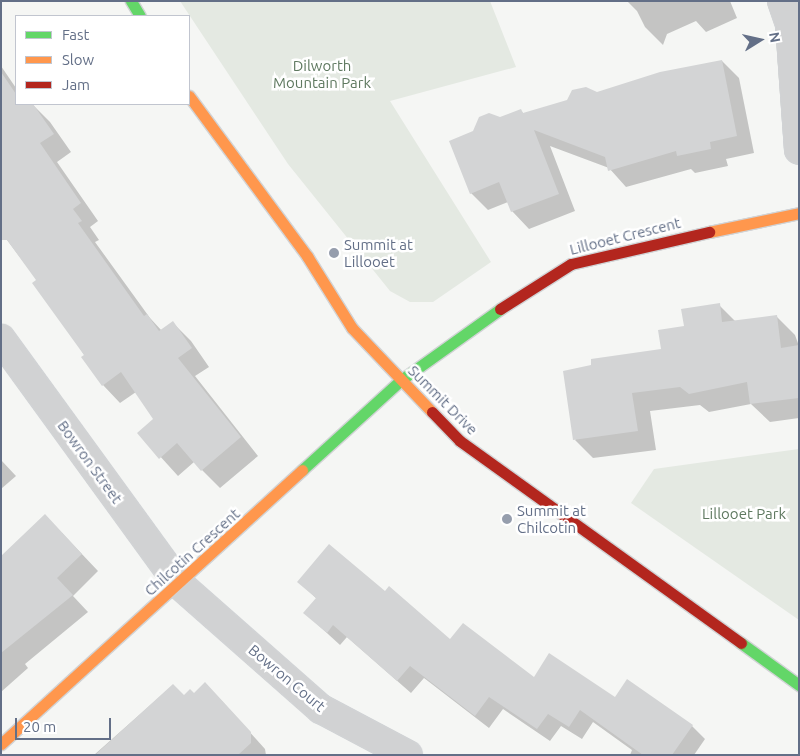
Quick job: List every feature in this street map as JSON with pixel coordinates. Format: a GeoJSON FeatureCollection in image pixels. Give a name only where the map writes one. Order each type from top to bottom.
{"type":"FeatureCollection","features":[{"type":"Feature","properties":{"kind":"street"},"geometry":{"type":"LineString","coordinates":[[131,1],[139,15]]}},
{"type":"Feature","properties":{"kind":"street"},"geometry":{"type":"LineString","coordinates":[[782,1],[790,24],[799,150]]}},
{"type":"Feature","properties":{"kind":"street","name":"Summit Drive"},"geometry":{"type":"LineString","coordinates":[[190,97],[307,256],[352,328],[460,441],[799,685]]}},
{"type":"Feature","properties":{"kind":"street","name":"Lillooet Crescent"},"geometry":{"type":"LineString","coordinates":[[401,380],[497,311],[571,264],[663,241],[799,213]]}},
{"type":"Feature","properties":{"kind":"street","name":"Bowron Street"},"geometry":{"type":"LineString","coordinates":[[1,339],[179,584]]}},
{"type":"Feature","properties":{"kind":"street","name":"Chilcotin Crescent"},"geometry":{"type":"LineString","coordinates":[[1,744],[401,380]]}},
{"type":"Feature","properties":{"kind":"street","name":"Bowron Court"},"geometry":{"type":"LineString","coordinates":[[179,584],[321,709],[408,755]]}},
{"type":"Feature","properties":{"kind":"green space","name":"Dilworth Mountain Park"},"geometry":{"type":"Polygon","coordinates":[[[180,1],[490,1],[516,67],[390,101],[491,262],[433,302],[410,302],[390,291],[288,164],[180,1]]]}},
{"type":"Feature","properties":{"kind":"green space","name":"Lillooet Park"},"geometry":{"type":"Polygon","coordinates":[[[799,449],[799,620],[631,503],[654,469],[799,449]]]}},
{"type":"Feature","properties":{"kind":"building"},"geometry":{"type":"Polygon","coordinates":[[[722,60],[737,136],[710,142],[711,149],[677,156],[676,151],[608,171],[605,157],[534,130],[559,194],[511,212],[499,182],[470,194],[449,141],[473,131],[479,117],[489,113],[500,117],[521,109],[523,113],[567,100],[572,90],[586,87],[597,92],[660,72],[722,60]]]}},
{"type":"Feature","properties":{"kind":"building"},"geometry":{"type":"Polygon","coordinates":[[[1,72],[15,93],[15,105],[34,105],[54,134],[40,143],[81,203],[73,209],[82,221],[78,223],[144,316],[147,314],[159,331],[173,321],[192,348],[178,358],[241,437],[201,471],[177,443],[159,459],[137,433],[153,419],[121,372],[102,386],[81,357],[84,355],[32,283],[36,280],[7,240],[1,240],[1,72]]]}},
{"type":"Feature","properties":{"kind":"building"},"geometry":{"type":"Polygon","coordinates":[[[720,303],[722,322],[777,315],[781,348],[799,345],[799,398],[750,404],[747,382],[689,394],[680,387],[632,393],[638,431],[573,440],[563,371],[591,365],[591,359],[661,349],[658,330],[684,326],[681,309],[720,303]]]}},
{"type":"Feature","properties":{"kind":"building"},"geometry":{"type":"Polygon","coordinates":[[[45,514],[82,554],[57,578],[73,595],[1,653],[1,556],[45,514]]]}},
{"type":"Feature","properties":{"kind":"building"},"geometry":{"type":"Polygon","coordinates":[[[329,544],[385,591],[389,586],[450,639],[463,623],[534,677],[549,653],[615,697],[627,679],[693,725],[672,755],[643,755],[580,710],[569,727],[548,714],[537,729],[489,697],[475,716],[410,666],[397,681],[333,625],[327,633],[303,613],[316,598],[297,582],[329,544]]]}},
{"type":"Feature","properties":{"kind":"building"},"geometry":{"type":"Polygon","coordinates":[[[205,682],[251,732],[251,743],[238,755],[95,755],[173,684],[184,695],[190,689],[194,693],[205,682]]]}},
{"type":"Feature","properties":{"kind":"traffic: fast"},"geometry":{"type":"LineString","coordinates":[[131,1],[139,15]]}},
{"type":"Feature","properties":{"kind":"traffic: fast"},"geometry":{"type":"LineString","coordinates":[[302,470],[401,380],[500,309]]}},
{"type":"Feature","properties":{"kind":"traffic: fast"},"geometry":{"type":"LineString","coordinates":[[741,643],[799,685]]}},
{"type":"Feature","properties":{"kind":"traffic: slow"},"geometry":{"type":"LineString","coordinates":[[190,97],[307,256],[352,328],[432,412]]}},
{"type":"Feature","properties":{"kind":"traffic: slow"},"geometry":{"type":"LineString","coordinates":[[709,232],[799,213]]}},
{"type":"Feature","properties":{"kind":"traffic: slow"},"geometry":{"type":"LineString","coordinates":[[1,744],[302,470]]}},
{"type":"Feature","properties":{"kind":"traffic: jam"},"geometry":{"type":"LineString","coordinates":[[500,309],[571,264],[709,232]]}},
{"type":"Feature","properties":{"kind":"traffic: jam"},"geometry":{"type":"LineString","coordinates":[[432,412],[460,441],[741,643]]}},
{"type":"Feature","properties":{"kind":"place","name":"Summit at Lillooet"},"geometry":{"type":"Point","coordinates":[334,253]}},
{"type":"Feature","properties":{"kind":"place","name":"Summit at Chilcotin"},"geometry":{"type":"Point","coordinates":[507,519]}}]}
